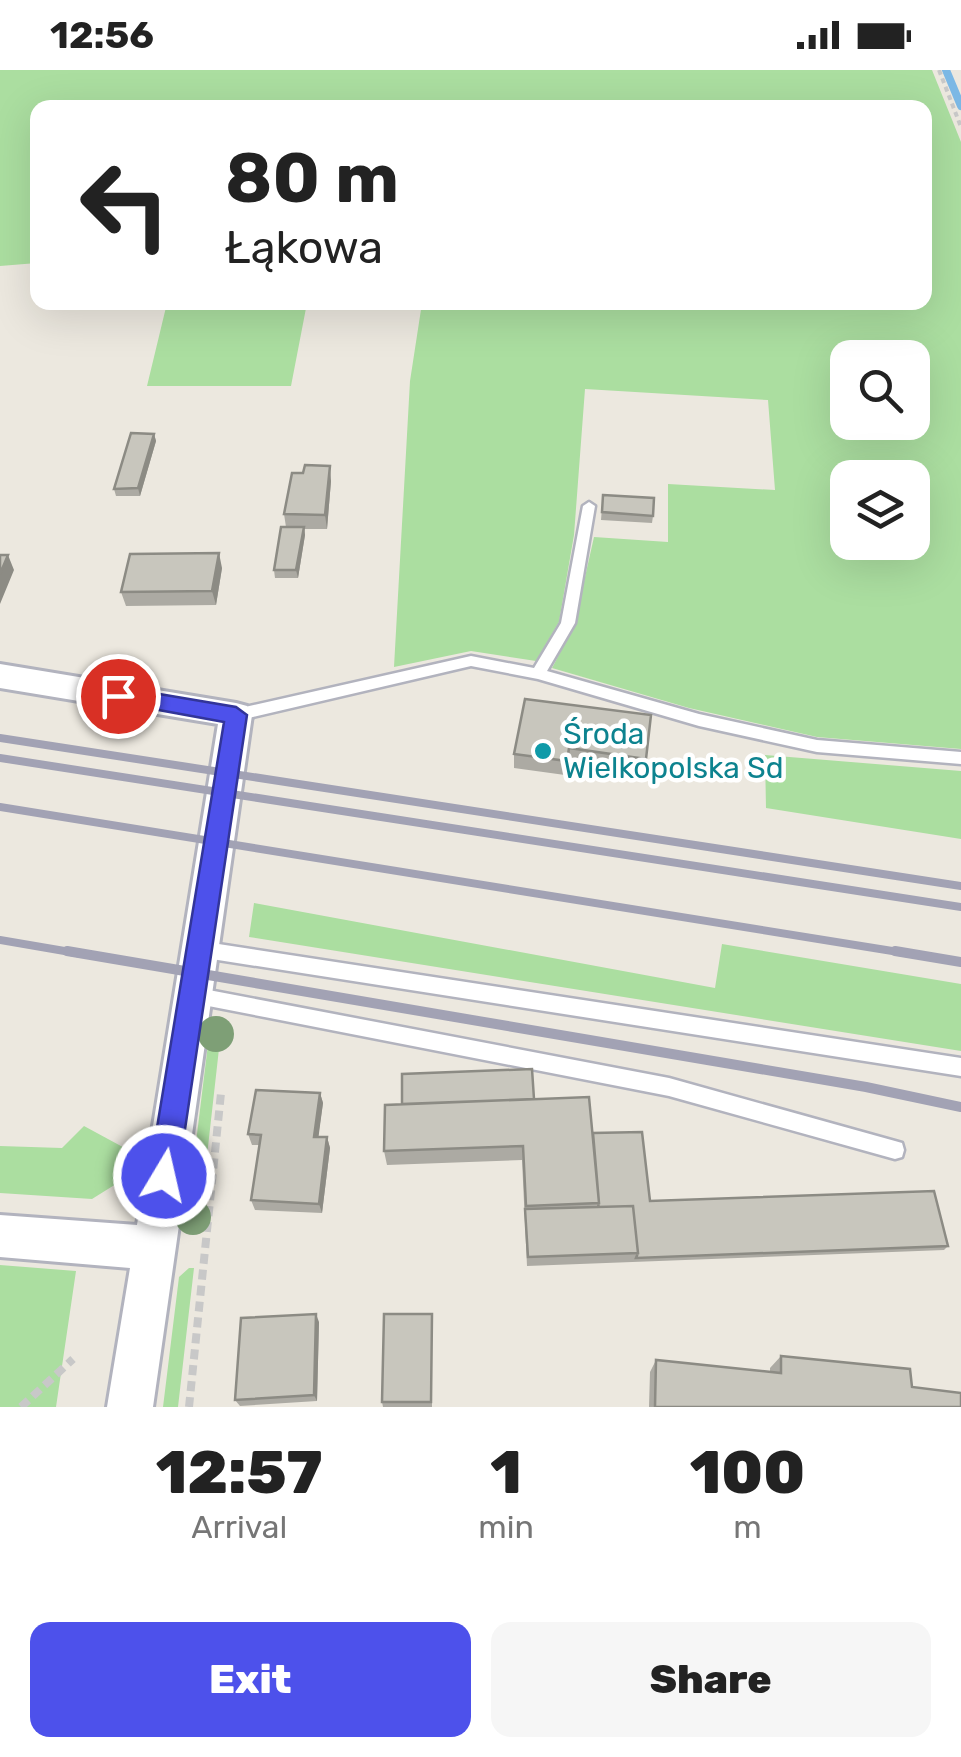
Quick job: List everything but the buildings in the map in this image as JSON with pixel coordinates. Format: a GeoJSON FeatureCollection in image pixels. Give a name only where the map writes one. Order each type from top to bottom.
{"type":"FeatureCollection","features":[{"type":"Feature","properties":{"kind":"street"},"geometry":{"type":"LineString","coordinates":[[0,676],[236,715],[130,1407]]}},
{"type":"Feature","properties":{"kind":"street"},"geometry":{"type":"LineString","coordinates":[[0,1236],[152,1248]]}},
{"type":"Feature","properties":{"kind":"lane"},"geometry":{"type":"LineString","coordinates":[[538,674],[568,623],[589,506]]}},
{"type":"Feature","properties":{"kind":"lane"},"geometry":{"type":"LineString","coordinates":[[236,715],[470,660],[538,674],[699,720],[817,746],[961,758]]}},
{"type":"Feature","properties":{"kind":"lane"},"geometry":{"type":"LineString","coordinates":[[199,950],[961,1067]]}},
{"type":"Feature","properties":{"kind":"lane"},"geometry":{"type":"LineString","coordinates":[[192,996],[669,1087],[896,1150]]}},
{"type":"Feature","properties":{"kind":"path"},"geometry":{"type":"LineString","coordinates":[[939,70],[961,127]]}},
{"type":"Feature","properties":{"kind":"path"},"geometry":{"type":"LineString","coordinates":[[188,1407],[222,1080]]}},
{"type":"Feature","properties":{"kind":"path"},"geometry":{"type":"LineString","coordinates":[[21,1407],[72,1360]]}},
{"type":"Feature","properties":{"kind":"green space"},"geometry":{"type":"Polygon","coordinates":[[[0,70],[932,70],[961,142],[961,749],[817,737],[689,708],[552,668],[574,626],[594,537],[668,542],[668,484],[775,490],[768,400],[585,389],[574,535],[559,622],[536,661],[471,651],[394,667],[410,381],[421,310],[932,310],[932,100],[30,100],[30,264],[0,266],[0,70]]]}},
{"type":"Feature","properties":{"kind":"green space"},"geometry":{"type":"Polygon","coordinates":[[[165,310],[306,310],[291,386],[147,386],[165,310]]]}},
{"type":"Feature","properties":{"kind":"green space"},"geometry":{"type":"Polygon","coordinates":[[[765,755],[961,771],[961,839],[766,808],[765,755]]]}},
{"type":"Feature","properties":{"kind":"green space"},"geometry":{"type":"Polygon","coordinates":[[[254,903],[715,988],[722,944],[961,984],[961,1051],[249,937],[254,903]]]}},
{"type":"Feature","properties":{"kind":"green space"},"geometry":{"type":"Polygon","coordinates":[[[222,1022],[199,1227],[186,1224],[210,1028],[222,1022]]]}},
{"type":"Feature","properties":{"kind":"green space"},"geometry":{"type":"Polygon","coordinates":[[[84,1126],[132,1152],[144,1164],[145,1178],[140,1184],[116,1184],[92,1199],[0,1193],[0,1146],[62,1148],[84,1126]]]}},
{"type":"Feature","properties":{"kind":"green space"},"geometry":{"type":"Polygon","coordinates":[[[0,1265],[76,1271],[56,1407],[0,1407],[0,1265]]]}},
{"type":"Feature","properties":{"kind":"green space"},"geometry":{"type":"Polygon","coordinates":[[[194,1268],[178,1407],[163,1407],[179,1277],[194,1268]]]}},
{"type":"Feature","properties":{"kind":"waterway"},"geometry":{"type":"LineString","coordinates":[[946,70],[961,106]]}},
{"type":"Feature","properties":{"kind":"railway"},"geometry":{"type":"LineString","coordinates":[[0,738],[961,886]]}},
{"type":"Feature","properties":{"kind":"railway"},"geometry":{"type":"LineString","coordinates":[[0,758],[961,907]]}},
{"type":"Feature","properties":{"kind":"railway"},"geometry":{"type":"LineString","coordinates":[[0,807],[911,954]]}},
{"type":"Feature","properties":{"kind":"railway"},"geometry":{"type":"LineString","coordinates":[[0,940],[82,954]]}},
{"type":"Feature","properties":{"kind":"railway"},"geometry":{"type":"LineString","coordinates":[[67,951],[866,1087],[961,1107]]}},
{"type":"Feature","properties":{"kind":"railway"},"geometry":{"type":"LineString","coordinates":[[895,951],[961,962]]}},
{"type":"Feature","properties":{"kind":"place","name":"Środa Wielkopolska Sd"},"geometry":{"type":"Point","coordinates":[543,751]}},
{"type":"Feature","properties":{"kind":"route"},"geometry":{"type":"LineString","coordinates":[[118,696],[236,715],[164,1176]]}}]}
